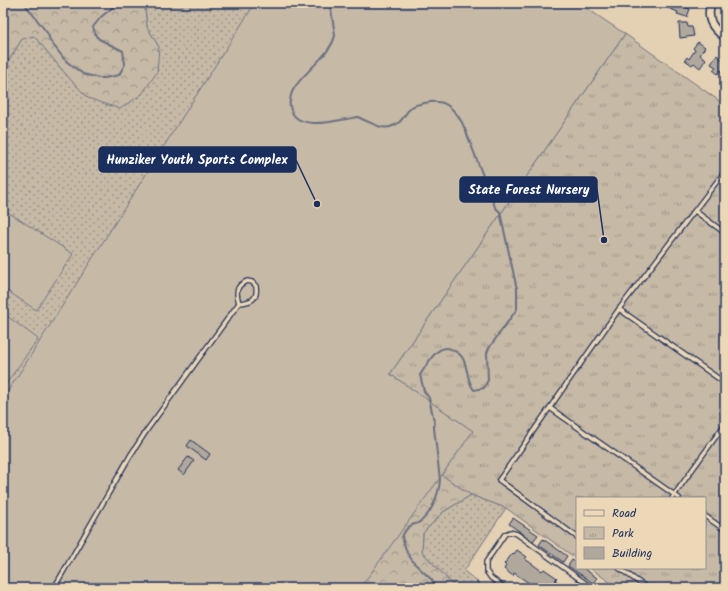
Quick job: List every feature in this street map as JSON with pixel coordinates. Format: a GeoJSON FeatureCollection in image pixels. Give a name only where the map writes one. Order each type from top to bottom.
{"type":"FeatureCollection","features":[{"type":"Feature","properties":{"kind":"street"},"geometry":{"type":"LineString","coordinates":[[711,3],[709,10],[711,22],[725,37]]}},
{"type":"Feature","properties":{"kind":"lane"},"geometry":{"type":"LineString","coordinates":[[576,536],[499,480],[619,309],[725,172]]}},
{"type":"Feature","properties":{"kind":"lane"},"geometry":{"type":"LineString","coordinates":[[695,211],[725,232]]}},
{"type":"Feature","properties":{"kind":"lane"},"geometry":{"type":"LineString","coordinates":[[54,588],[130,456],[147,430],[239,303],[250,302],[256,296],[256,286],[252,282],[247,281],[243,283],[238,289],[236,294],[239,303]]}},
{"type":"Feature","properties":{"kind":"lane"},"geometry":{"type":"LineString","coordinates":[[619,309],[725,383]]}},
{"type":"Feature","properties":{"kind":"lane"},"geometry":{"type":"LineString","coordinates":[[550,408],[673,496],[725,424]]}},
{"type":"Feature","properties":{"kind":"lane"},"geometry":{"type":"LineString","coordinates":[[706,517],[725,530]]}},
{"type":"Feature","properties":{"kind":"lane"},"geometry":{"type":"LineString","coordinates":[[505,588],[491,578],[486,571],[486,562],[506,534],[510,532],[517,534],[592,588]]}},
{"type":"Feature","properties":{"kind":"lane"},"geometry":{"type":"LineString","coordinates":[[624,569],[647,588]]}},
{"type":"Feature","properties":{"kind":"green space"},"geometry":{"type":"Polygon","coordinates":[[[3,3],[147,3],[145,9],[147,27],[159,47],[157,72],[142,94],[120,109],[88,98],[34,36],[22,39],[3,70],[3,3]]]}},
{"type":"Feature","properties":{"kind":"green space"},"geometry":{"type":"Polygon","coordinates":[[[147,3],[262,3],[3,403],[3,70],[22,39],[34,36],[69,78],[159,47],[147,27],[145,8],[147,3]]]}},
{"type":"Feature","properties":{"kind":"green space"},"geometry":{"type":"Polygon","coordinates":[[[255,3],[579,3],[625,34],[390,374],[473,431],[360,588],[3,588],[3,399],[255,3]]]}},
{"type":"Feature","properties":{"kind":"green space"},"geometry":{"type":"Polygon","coordinates":[[[625,34],[725,105],[725,588],[618,588],[591,569],[706,569],[706,497],[576,497],[576,558],[506,508],[471,495],[442,475],[472,431],[390,374],[625,34]]]}},
{"type":"Feature","properties":{"kind":"green space"},"geometry":{"type":"Polygon","coordinates":[[[3,209],[73,254],[36,310],[3,288],[3,209]]]}},
{"type":"Feature","properties":{"kind":"green space"},"geometry":{"type":"Polygon","coordinates":[[[3,313],[38,339],[3,388],[3,313]]]}},
{"type":"Feature","properties":{"kind":"green space"},"geometry":{"type":"Polygon","coordinates":[[[441,472],[442,475],[471,495],[443,512],[423,533],[422,552],[456,588],[334,588],[441,472]]]}},
{"type":"Feature","properties":{"kind":"green space"},"geometry":{"type":"Polygon","coordinates":[[[471,495],[506,508],[464,571],[485,588],[456,588],[422,552],[423,533],[443,512],[471,495]]]}},
{"type":"Feature","properties":{"kind":"building"},"geometry":{"type":"Polygon","coordinates":[[[670,3],[679,3],[679,5],[690,9],[687,17],[677,14],[678,12],[668,8],[670,3]]]}},
{"type":"Feature","properties":{"kind":"building"},"geometry":{"type":"Polygon","coordinates":[[[679,23],[687,23],[688,27],[692,27],[694,36],[680,38],[679,23]]]}},
{"type":"Feature","properties":{"kind":"building"},"geometry":{"type":"Polygon","coordinates":[[[698,42],[705,47],[700,55],[706,59],[700,68],[694,63],[692,65],[685,60],[687,57],[689,59],[695,50],[693,48],[698,42]]]}},
{"type":"Feature","properties":{"kind":"building"},"geometry":{"type":"Polygon","coordinates":[[[717,55],[725,63],[725,73],[721,70],[718,74],[713,70],[716,67],[711,64],[717,55]]]}},
{"type":"Feature","properties":{"kind":"building"},"geometry":{"type":"Polygon","coordinates":[[[191,440],[210,454],[206,460],[187,446],[191,440]]]}},
{"type":"Feature","properties":{"kind":"building"},"geometry":{"type":"Polygon","coordinates":[[[188,457],[194,461],[184,475],[178,470],[188,457]]]}},
{"type":"Feature","properties":{"kind":"building"},"geometry":{"type":"Polygon","coordinates":[[[513,518],[538,535],[533,541],[509,524],[513,518]]]}},
{"type":"Feature","properties":{"kind":"building"},"geometry":{"type":"Polygon","coordinates":[[[543,539],[567,556],[563,562],[539,545],[543,539]]]}},
{"type":"Feature","properties":{"kind":"building"},"geometry":{"type":"Polygon","coordinates":[[[517,550],[527,557],[525,559],[542,571],[544,569],[557,578],[555,580],[567,588],[530,588],[532,585],[514,573],[513,576],[504,569],[506,566],[504,564],[517,550]]]}},
{"type":"Feature","properties":{"kind":"building"},"geometry":{"type":"Polygon","coordinates":[[[572,560],[576,562],[576,569],[584,569],[597,578],[593,583],[568,566],[572,560]]]}},
{"type":"Feature","properties":{"kind":"waterway"},"geometry":{"type":"LineString","coordinates":[[24,3],[48,34],[50,41],[66,61],[83,74],[99,78],[119,75],[125,64],[123,51],[99,39],[96,36],[93,27],[101,17],[118,3]]}},
{"type":"Feature","properties":{"kind":"waterway"},"geometry":{"type":"LineString","coordinates":[[330,3],[335,35],[333,42],[329,49],[303,76],[293,90],[290,104],[291,110],[300,120],[308,122],[324,123],[358,117],[376,125],[390,127],[398,123],[412,107],[417,105],[441,102],[448,106],[457,115],[465,129],[495,207],[500,212],[517,288],[517,309],[487,353],[488,380],[484,388],[474,390],[470,383],[462,357],[457,352],[448,348],[438,351],[420,375],[424,391],[429,398],[434,421],[440,480],[434,504],[427,515],[423,520],[407,528],[402,537],[407,553],[415,564],[432,580],[437,588]]}},
{"type":"Feature","properties":{"kind":"place","name":"Hunziker Youth Sports Complex"},"geometry":{"type":"Point","coordinates":[317,204]}},
{"type":"Feature","properties":{"kind":"place","name":"State Forest Nursery"},"geometry":{"type":"Point","coordinates":[604,240]}}]}
